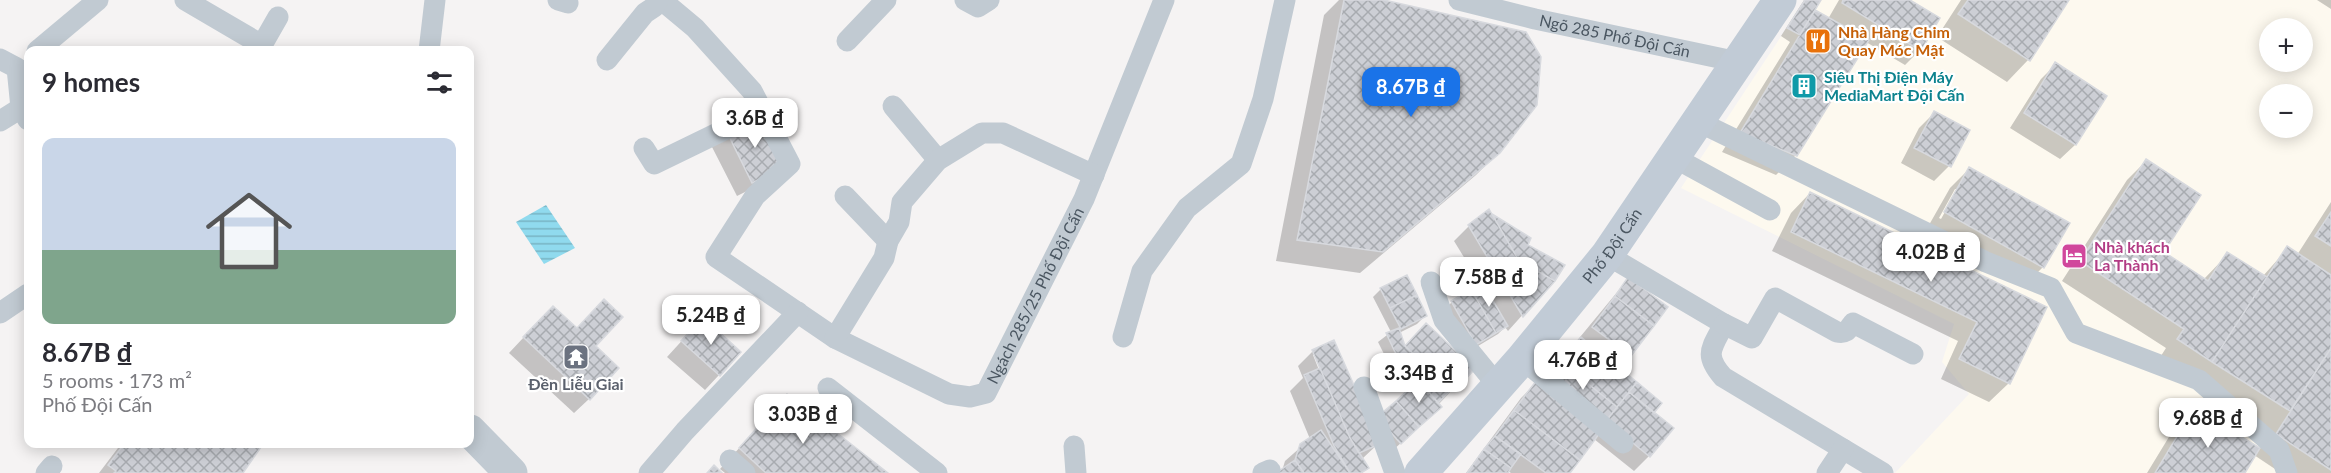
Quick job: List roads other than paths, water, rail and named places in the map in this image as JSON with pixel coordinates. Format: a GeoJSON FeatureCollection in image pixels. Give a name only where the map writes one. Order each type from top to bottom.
{"type":"FeatureCollection","features":[{"type":"Feature","properties":{"kind":"street","name":"Phố Đội Cấn"},"geometry":{"type":"LineString","coordinates":[[1421,473],[1522,358],[1607,255],[1675,158],[1780,0]]}},
{"type":"Feature","properties":{"kind":"street"},"geometry":{"type":"LineString","coordinates":[[474,436],[512,473]]}},
{"type":"Feature","properties":{"kind":"lane"},"geometry":{"type":"LineString","coordinates":[[43,46],[98,0]]}},
{"type":"Feature","properties":{"kind":"lane"},"geometry":{"type":"LineString","coordinates":[[185,0],[262,45],[278,17]]}},
{"type":"Feature","properties":{"kind":"lane"},"geometry":{"type":"LineString","coordinates":[[430,46],[435,0]]}},
{"type":"Feature","properties":{"kind":"lane"},"geometry":{"type":"LineString","coordinates":[[607,60],[658,0]]}},
{"type":"Feature","properties":{"kind":"lane"},"geometry":{"type":"LineString","coordinates":[[644,148],[654,164],[763,111],[752,91],[695,28],[665,3],[665,0]]}},
{"type":"Feature","properties":{"kind":"lane"},"geometry":{"type":"LineString","coordinates":[[847,41],[886,0]]}},
{"type":"Feature","properties":{"kind":"lane"},"geometry":{"type":"LineString","coordinates":[[965,0],[978,7],[989,0]]}},
{"type":"Feature","properties":{"kind":"lane","name":"Ngách 285/25 Phố Đội Cấn"},"geometry":{"type":"LineString","coordinates":[[763,111],[790,164],[755,196],[716,257],[835,338],[949,394],[969,397],[986,393],[1084,199],[1164,0]]}},
{"type":"Feature","properties":{"kind":"lane"},"geometry":{"type":"LineString","coordinates":[[1123,337],[1142,271],[1187,208],[1241,164],[1263,99],[1285,0]]}},
{"type":"Feature","properties":{"kind":"lane","name":"Ngõ 285 Phố Đội Cấn"},"geometry":{"type":"LineString","coordinates":[[1459,0],[1535,19],[1738,62]]}},
{"type":"Feature","properties":{"kind":"lane"},"geometry":{"type":"LineString","coordinates":[[15,62],[24,109]]}},
{"type":"Feature","properties":{"kind":"lane"},"geometry":{"type":"LineString","coordinates":[[893,106],[938,160]]}},
{"type":"Feature","properties":{"kind":"lane"},"geometry":{"type":"LineString","coordinates":[[0,121],[24,114]]}},
{"type":"Feature","properties":{"kind":"lane"},"geometry":{"type":"LineString","coordinates":[[1698,122],[1986,262],[2051,288],[2076,333],[2199,381],[2279,450],[2287,473]]}},
{"type":"Feature","properties":{"kind":"lane"},"geometry":{"type":"LineString","coordinates":[[835,338],[884,258],[888,241],[899,222],[902,202],[938,160],[982,133],[1003,133],[1094,175]]}},
{"type":"Feature","properties":{"kind":"lane"},"geometry":{"type":"LineString","coordinates":[[1675,158],[1770,210]]}},
{"type":"Feature","properties":{"kind":"lane"},"geometry":{"type":"LineString","coordinates":[[844,196],[888,241]]}},
{"type":"Feature","properties":{"kind":"lane"},"geometry":{"type":"LineString","coordinates":[[1607,255],[1752,339],[1775,298],[1837,332],[1848,331],[1853,322],[1913,354]]}},
{"type":"Feature","properties":{"kind":"lane"},"geometry":{"type":"LineString","coordinates":[[1431,282],[1444,320],[1498,386]]}},
{"type":"Feature","properties":{"kind":"lane"},"geometry":{"type":"LineString","coordinates":[[0,313],[24,297]]}},
{"type":"Feature","properties":{"kind":"lane"},"geometry":{"type":"LineString","coordinates":[[650,473],[693,423],[798,312]]}},
{"type":"Feature","properties":{"kind":"lane"},"geometry":{"type":"LineString","coordinates":[[1724,324],[1711,352],[1713,365],[1723,377],[1882,473]]}},
{"type":"Feature","properties":{"kind":"lane"},"geometry":{"type":"LineString","coordinates":[[1522,358],[1623,443]]}},
{"type":"Feature","properties":{"kind":"lane"},"geometry":{"type":"LineString","coordinates":[[1364,387],[1395,473]]}},
{"type":"Feature","properties":{"kind":"lane"},"geometry":{"type":"LineString","coordinates":[[828,388],[937,473]]}},
{"type":"Feature","properties":{"kind":"lane"},"geometry":{"type":"LineString","coordinates":[[1074,446],[1076,473]]}},
{"type":"Feature","properties":{"kind":"lane"},"geometry":{"type":"LineString","coordinates":[[1827,473],[1843,449]]}},
{"type":"Feature","properties":{"kind":"water"},"geometry":{"type":"Polygon","coordinates":[[[546,205],[575,248],[544,264],[516,222],[546,205]]]}},
{"type":"Feature","properties":{"kind":"place","name":"Nhà Hàng Chim Quay Móc Mật"},"geometry":{"type":"Point","coordinates":[1818,41]}},
{"type":"Feature","properties":{"kind":"place","name":"Siêu Thị Điện Máy MediaMart Đội Cấn"},"geometry":{"type":"Point","coordinates":[1804,86]}},
{"type":"Feature","properties":{"kind":"place","name":"Nhà khách La Thành"},"geometry":{"type":"Point","coordinates":[2074,256]}},
{"type":"Feature","properties":{"kind":"place","name":"Đền Liễu Giai"},"geometry":{"type":"Point","coordinates":[576,357]}}]}
